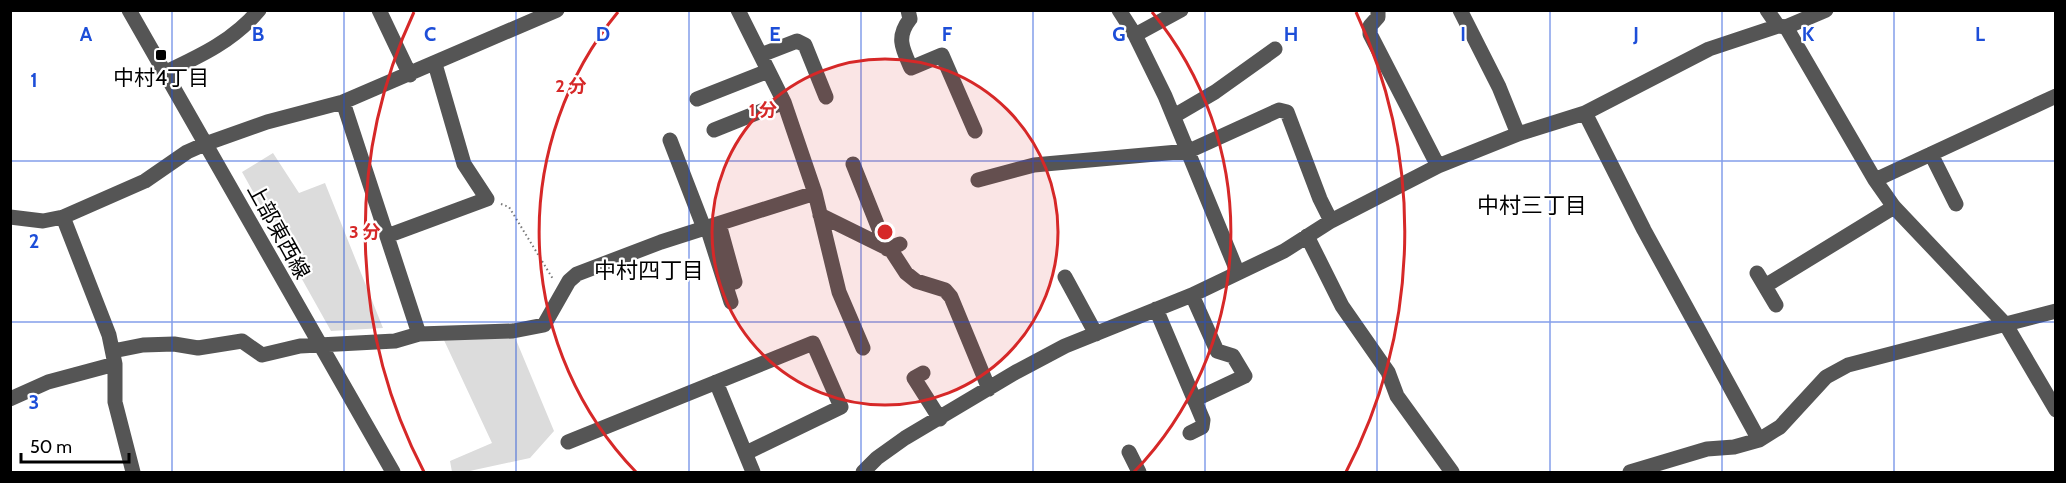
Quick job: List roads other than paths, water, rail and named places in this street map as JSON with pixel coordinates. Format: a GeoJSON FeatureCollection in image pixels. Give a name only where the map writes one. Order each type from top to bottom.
{"type":"FeatureCollection","features":[{"type":"Feature","properties":{"kind":"street","name":"上部東西線"},"geometry":{"type":"LineString","coordinates":[[129,10],[393,472]]}},
{"type":"Feature","properties":{"kind":"street"},"geometry":{"type":"LineString","coordinates":[[164,73],[222,44],[245,27],[259,10]]}},
{"type":"Feature","properties":{"kind":"street"},"geometry":{"type":"LineString","coordinates":[[379,10],[410,75]]}},
{"type":"Feature","properties":{"kind":"street"},"geometry":{"type":"LineString","coordinates":[[10,217],[44,220],[63,217],[145,182],[187,152],[205,144],[267,122],[343,102],[558,10]]}},
{"type":"Feature","properties":{"kind":"street"},"geometry":{"type":"LineString","coordinates":[[738,10],[784,102],[815,193],[839,292],[863,348]]}},
{"type":"Feature","properties":{"kind":"street"},"geometry":{"type":"LineString","coordinates":[[908,10],[910,19],[902,30],[900,38],[911,68],[942,55],[975,131]]}},
{"type":"Feature","properties":{"kind":"street"},"geometry":{"type":"LineString","coordinates":[[1119,10],[1135,35],[1174,116],[1237,272]]}},
{"type":"Feature","properties":{"kind":"street"},"geometry":{"type":"LineString","coordinates":[[1135,35],[1181,10]]}},
{"type":"Feature","properties":{"kind":"street"},"geometry":{"type":"LineString","coordinates":[[1378,10],[1378,17],[1370,26],[1370,34],[1438,166]]}},
{"type":"Feature","properties":{"kind":"street"},"geometry":{"type":"LineString","coordinates":[[1460,10],[1499,87],[1518,134]]}},
{"type":"Feature","properties":{"kind":"street"},"geometry":{"type":"LineString","coordinates":[[1767,10],[1782,27],[1875,180],[1894,207],[2006,325],[2055,410]]}},
{"type":"Feature","properties":{"kind":"street"},"geometry":{"type":"LineString","coordinates":[[863,472],[877,458],[989,389],[1065,346],[1192,295],[1284,250],[1331,221],[1438,166],[1518,134],[1585,113],[1709,49],[1782,27],[1826,10]]}},
{"type":"Feature","properties":{"kind":"street"},"geometry":{"type":"LineString","coordinates":[[761,55],[797,41],[805,45],[826,97]]}},
{"type":"Feature","properties":{"kind":"street"},"geometry":{"type":"LineString","coordinates":[[1174,116],[1215,92],[1275,49]]}},
{"type":"Feature","properties":{"kind":"street"},"geometry":{"type":"LineString","coordinates":[[387,236],[487,199],[465,164],[435,64]]}},
{"type":"Feature","properties":{"kind":"street"},"geometry":{"type":"LineString","coordinates":[[697,99],[768,70]]}},
{"type":"Feature","properties":{"kind":"street"},"geometry":{"type":"LineString","coordinates":[[1875,180],[2055,96]]}},
{"type":"Feature","properties":{"kind":"street"},"geometry":{"type":"LineString","coordinates":[[343,102],[419,334]]}},
{"type":"Feature","properties":{"kind":"street"},"geometry":{"type":"LineString","coordinates":[[714,130],[784,102]]}},
{"type":"Feature","properties":{"kind":"street"},"geometry":{"type":"LineString","coordinates":[[978,180],[1034,165],[1188,151],[1278,110],[1287,112],[1320,199],[1331,221]]}},
{"type":"Feature","properties":{"kind":"street"},"geometry":{"type":"LineString","coordinates":[[1585,113],[1644,230],[1759,440]]}},
{"type":"Feature","properties":{"kind":"street"},"geometry":{"type":"LineString","coordinates":[[670,140],[710,227],[736,301]]}},
{"type":"Feature","properties":{"kind":"street"},"geometry":{"type":"LineString","coordinates":[[1931,154],[1956,204]]}},
{"type":"Feature","properties":{"kind":"street"},"geometry":{"type":"LineString","coordinates":[[854,164],[906,273],[916,281],[945,290],[951,297],[989,389]]}},
{"type":"Feature","properties":{"kind":"street"},"geometry":{"type":"LineString","coordinates":[[10,399],[143,345],[174,344],[198,348],[242,341],[262,355],[319,345],[395,341],[419,334],[513,332],[544,325],[569,281],[577,274],[815,193]]}},
{"type":"Feature","properties":{"kind":"street"},"geometry":{"type":"LineString","coordinates":[[1776,305],[1761,280],[1841,248],[1894,207]]}},
{"type":"Feature","properties":{"kind":"street"},"geometry":{"type":"LineString","coordinates":[[820,215],[894,246]]}},
{"type":"Feature","properties":{"kind":"street"},"geometry":{"type":"LineString","coordinates":[[63,217],[114,358],[115,402],[133,472]]}},
{"type":"Feature","properties":{"kind":"street"},"geometry":{"type":"LineString","coordinates":[[1307,236],[1342,306],[1388,372],[1397,396],[1452,472]]}},
{"type":"Feature","properties":{"kind":"street"},"geometry":{"type":"LineString","coordinates":[[1065,277],[1096,334]]}},
{"type":"Feature","properties":{"kind":"street"},"geometry":{"type":"LineString","coordinates":[[1192,295],[1218,351],[1233,356],[1245,376],[1194,400]]}},
{"type":"Feature","properties":{"kind":"street"},"geometry":{"type":"LineString","coordinates":[[1156,309],[1203,420],[1202,427],[1190,433]]}},
{"type":"Feature","properties":{"kind":"street"},"geometry":{"type":"LineString","coordinates":[[1630,472],[1707,449],[1734,447],[1759,440],[1780,427],[1826,377],[1848,365],[2055,311]]}},
{"type":"Feature","properties":{"kind":"street"},"geometry":{"type":"LineString","coordinates":[[568,442],[813,343],[841,407],[746,453]]}},
{"type":"Feature","properties":{"kind":"street"},"geometry":{"type":"LineString","coordinates":[[923,372],[914,378],[940,419]]}},
{"type":"Feature","properties":{"kind":"street"},"geometry":{"type":"LineString","coordinates":[[716,381],[753,472]]}},
{"type":"Feature","properties":{"kind":"street"},"geometry":{"type":"LineString","coordinates":[[1128,453],[1139,472]]}},
{"type":"Feature","properties":{"kind":"place","name":"中村4丁目"},"geometry":{"type":"Point","coordinates":[161,55]}},
{"type":"Feature","properties":{"kind":"district","name":"中村三丁目"},"geometry":{"type":"Point","coordinates":[1532,205]}},
{"type":"Feature","properties":{"kind":"district","name":"中村四丁目"},"geometry":{"type":"Point","coordinates":[649,270]}}]}
